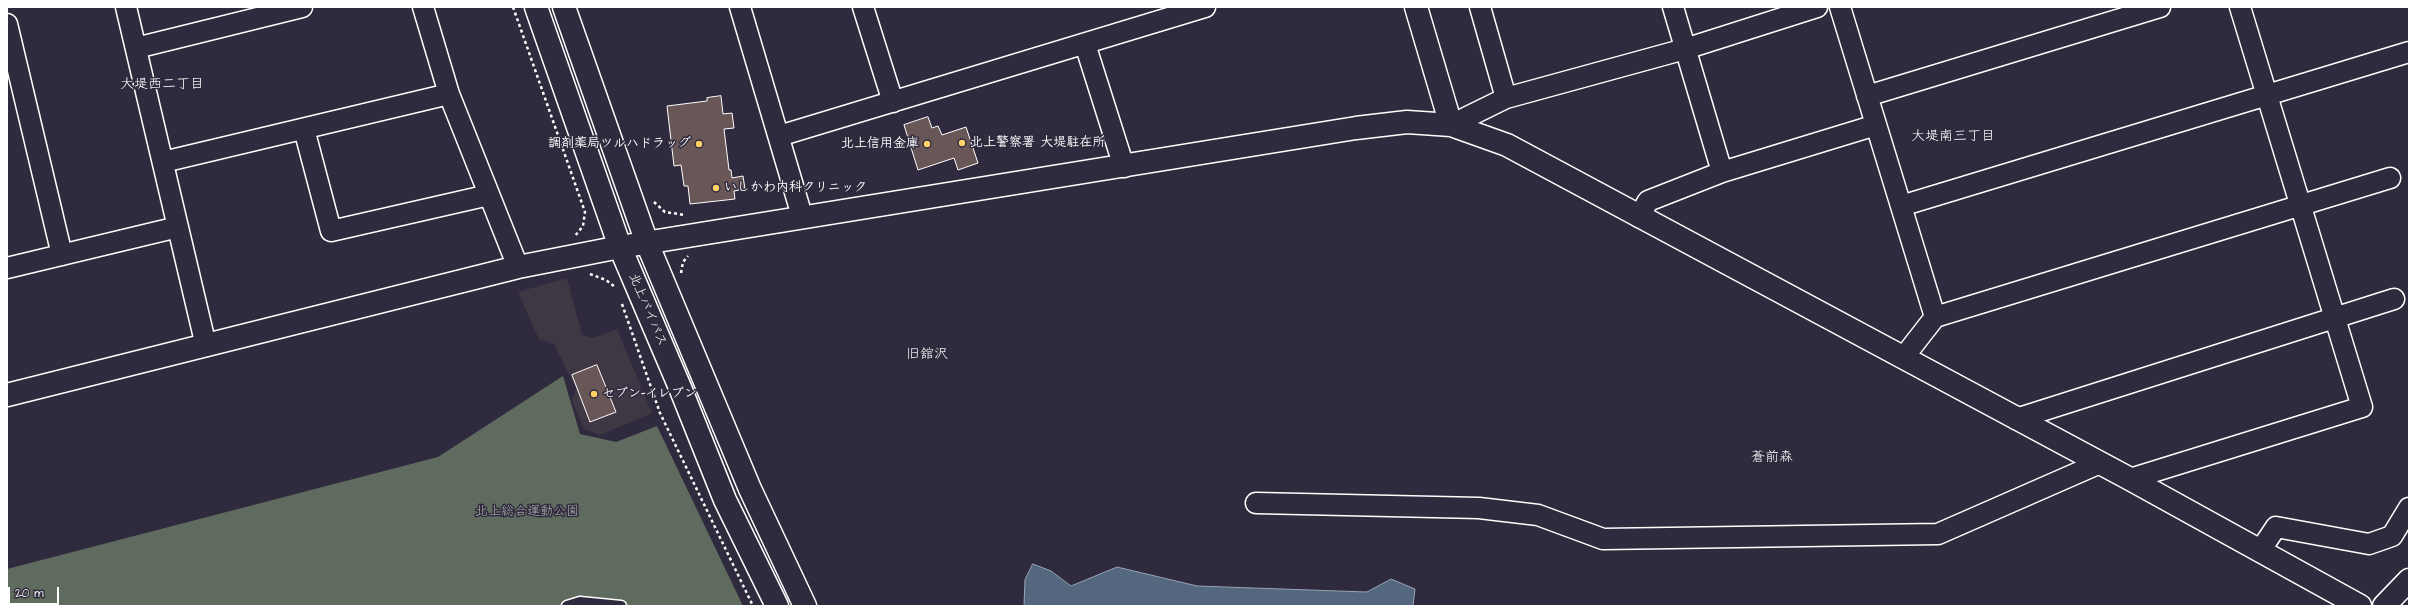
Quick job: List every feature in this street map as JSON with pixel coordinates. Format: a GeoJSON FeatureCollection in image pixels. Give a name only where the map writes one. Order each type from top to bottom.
{"type":"FeatureCollection","features":[{"type":"Feature","properties":{"kind":"main road","name":"北上バイパス"},"geometry":{"type":"LineString","coordinates":[[536,7],[620,247],[682,390],[725,500],[777,606]]}},
{"type":"Feature","properties":{"kind":"main road","name":"北上バイパス"},"geometry":{"type":"LineString","coordinates":[[564,7],[647,243],[750,489],[805,606]]}},
{"type":"Feature","properties":{"kind":"main road"},"geometry":{"type":"LineString","coordinates":[[1416,7],[1452,125]]}},
{"type":"Feature","properties":{"kind":"main road"},"geometry":{"type":"LineString","coordinates":[[7,395],[518,267],[620,247],[802,216],[1124,167],[1356,128],[1407,122],[1452,125],[1507,145],[2130,479],[2360,606]]}},
{"type":"Feature","properties":{"kind":"main road"},"geometry":{"type":"LineString","coordinates":[[2384,606],[2409,580]]}},
{"type":"Feature","properties":{"kind":"street"},"geometry":{"type":"LineString","coordinates":[[126,7],[206,346]]}},
{"type":"Feature","properties":{"kind":"street"},"geometry":{"type":"LineString","coordinates":[[136,48],[302,7]]}},
{"type":"Feature","properties":{"kind":"street"},"geometry":{"type":"LineString","coordinates":[[422,7],[449,94],[518,267]]}},
{"type":"Feature","properties":{"kind":"street"},"geometry":{"type":"LineString","coordinates":[[740,7],[802,216]]}},
{"type":"Feature","properties":{"kind":"street"},"geometry":{"type":"LineString","coordinates":[[863,7],[892,102]]}},
{"type":"Feature","properties":{"kind":"street"},"geometry":{"type":"LineString","coordinates":[[779,136],[1205,7]]}},
{"type":"Feature","properties":{"kind":"street"},"geometry":{"type":"LineString","coordinates":[[1480,7],[1506,98]]}},
{"type":"Feature","properties":{"kind":"street"},"geometry":{"type":"LineString","coordinates":[[1672,7],[1722,172]]}},
{"type":"Feature","properties":{"kind":"street"},"geometry":{"type":"LineString","coordinates":[[1452,125],[1506,98],[1685,49],[1817,7]]}},
{"type":"Feature","properties":{"kind":"street"},"geometry":{"type":"LineString","coordinates":[[1840,7],[1935,317]]}},
{"type":"Feature","properties":{"kind":"street"},"geometry":{"type":"LineString","coordinates":[[1867,96],[2160,7]]}},
{"type":"Feature","properties":{"kind":"street"},"geometry":{"type":"LineString","coordinates":[[2130,479],[2362,407],[2240,7]]}},
{"type":"Feature","properties":{"kind":"street"},"geometry":{"type":"LineString","coordinates":[[7,24],[62,255]]}},
{"type":"Feature","properties":{"kind":"street"},"geometry":{"type":"LineString","coordinates":[[1085,44],[1124,167]]}},
{"type":"Feature","properties":{"kind":"street"},"geometry":{"type":"LineString","coordinates":[[1901,206],[2409,52]]}},
{"type":"Feature","properties":{"kind":"street"},"geometry":{"type":"LineString","coordinates":[[163,162],[449,94]]}},
{"type":"Feature","properties":{"kind":"street"},"geometry":{"type":"LineString","coordinates":[[1639,216],[1648,201],[1722,172],[1876,125]]}},
{"type":"Feature","properties":{"kind":"street"},"geometry":{"type":"LineString","coordinates":[[304,128],[330,231],[489,195]]}},
{"type":"Feature","properties":{"kind":"street"},"geometry":{"type":"LineString","coordinates":[[1903,358],[1935,317],[2390,178]]}},
{"type":"Feature","properties":{"kind":"street"},"geometry":{"type":"LineString","coordinates":[[7,268],[178,227]]}},
{"type":"Feature","properties":{"kind":"street"},"geometry":{"type":"LineString","coordinates":[[2016,419],[2394,299]]}},
{"type":"Feature","properties":{"kind":"street"},"geometry":{"type":"LineString","coordinates":[[1256,503],[1479,508],[1538,515],[1603,539],[1938,534],[2100,463]]}},
{"type":"Feature","properties":{"kind":"street"},"geometry":{"type":"LineString","coordinates":[[2260,551],[2276,527],[2369,544],[2392,536],[2409,508]]}},
{"type":"Feature","properties":{"kind":"lane"},"geometry":{"type":"LineString","coordinates":[[567,606],[580,602],[620,606]]}},
{"type":"Feature","properties":{"kind":"path"},"geometry":{"type":"LineString","coordinates":[[513,7],[585,212],[583,226],[571,238]]}},
{"type":"Feature","properties":{"kind":"path"},"geometry":{"type":"LineString","coordinates":[[586,273],[606,280],[618,290]]}},
{"type":"Feature","properties":{"kind":"path"},"geometry":{"type":"LineString","coordinates":[[621,302],[660,413],[753,606]]}},
{"type":"Feature","properties":{"kind":"shaded area"},"geometry":{"type":"Polygon","coordinates":[[[567,278],[582,335],[593,338],[617,329],[652,413],[600,435],[584,429],[572,400],[576,389],[554,344],[539,339],[518,292],[567,278]]]}},
{"type":"Feature","properties":{"kind":"green space","name":"北上総合運動公園"},"geometry":{"type":"Polygon","coordinates":[[[563,376],[580,434],[616,442],[657,426],[743,606],[7,606],[7,569],[438,457],[563,376]]]}},
{"type":"Feature","properties":{"kind":"water"},"geometry":{"type":"Polygon","coordinates":[[[1033,564],[1051,571],[1071,586],[1117,567],[1197,586],[1367,592],[1391,579],[1415,589],[1413,606],[1024,606],[1025,580],[1033,564]]]}},
{"type":"Feature","properties":{"kind":"building","name":"調剤薬局ツルハドラッグ"},"geometry":{"type":"Polygon","coordinates":[[[721,96],[723,114],[732,113],[734,128],[724,129],[729,170],[731,170],[732,178],[743,176],[745,189],[734,191],[735,199],[690,204],[688,186],[684,186],[681,165],[674,166],[667,106],[707,101],[707,98],[721,96]]]}},
{"type":"Feature","properties":{"kind":"building","name":"北上信用金庫"},"geometry":{"type":"Polygon","coordinates":[[[928,117],[932,128],[938,126],[942,135],[966,127],[978,163],[958,170],[954,158],[918,170],[904,125],[928,117]]]}},
{"type":"Feature","properties":{"kind":"building","name":"セブン-イレブン"},"geometry":{"type":"Polygon","coordinates":[[[597,365],[616,412],[590,422],[572,375],[597,365]]]}},
{"type":"Feature","properties":{"kind":"place","name":"北上警察署 大堤駐在所"},"geometry":{"type":"Point","coordinates":[962,143]}},
{"type":"Feature","properties":{"kind":"place","name":"調剤薬局ツルハドラッグ"},"geometry":{"type":"Point","coordinates":[699,144]}},
{"type":"Feature","properties":{"kind":"place","name":"北上信用金庫"},"geometry":{"type":"Point","coordinates":[927,144]}},
{"type":"Feature","properties":{"kind":"place","name":"いしかわ内科クリニック"},"geometry":{"type":"Point","coordinates":[716,188]}},
{"type":"Feature","properties":{"kind":"place","name":"セブン-イレブン"},"geometry":{"type":"Point","coordinates":[594,394]}},
{"type":"Feature","properties":{"kind":"district","name":"大堤西二丁目"},"geometry":{"type":"Point","coordinates":[162,85]}},
{"type":"Feature","properties":{"kind":"district","name":"大堤南三丁目"},"geometry":{"type":"Point","coordinates":[1953,137]}},
{"type":"Feature","properties":{"kind":"district","name":"旧舘沢"},"geometry":{"type":"Point","coordinates":[927,355]}},
{"type":"Feature","properties":{"kind":"district","name":"蒼前森"},"geometry":{"type":"Point","coordinates":[1772,458]}}]}
